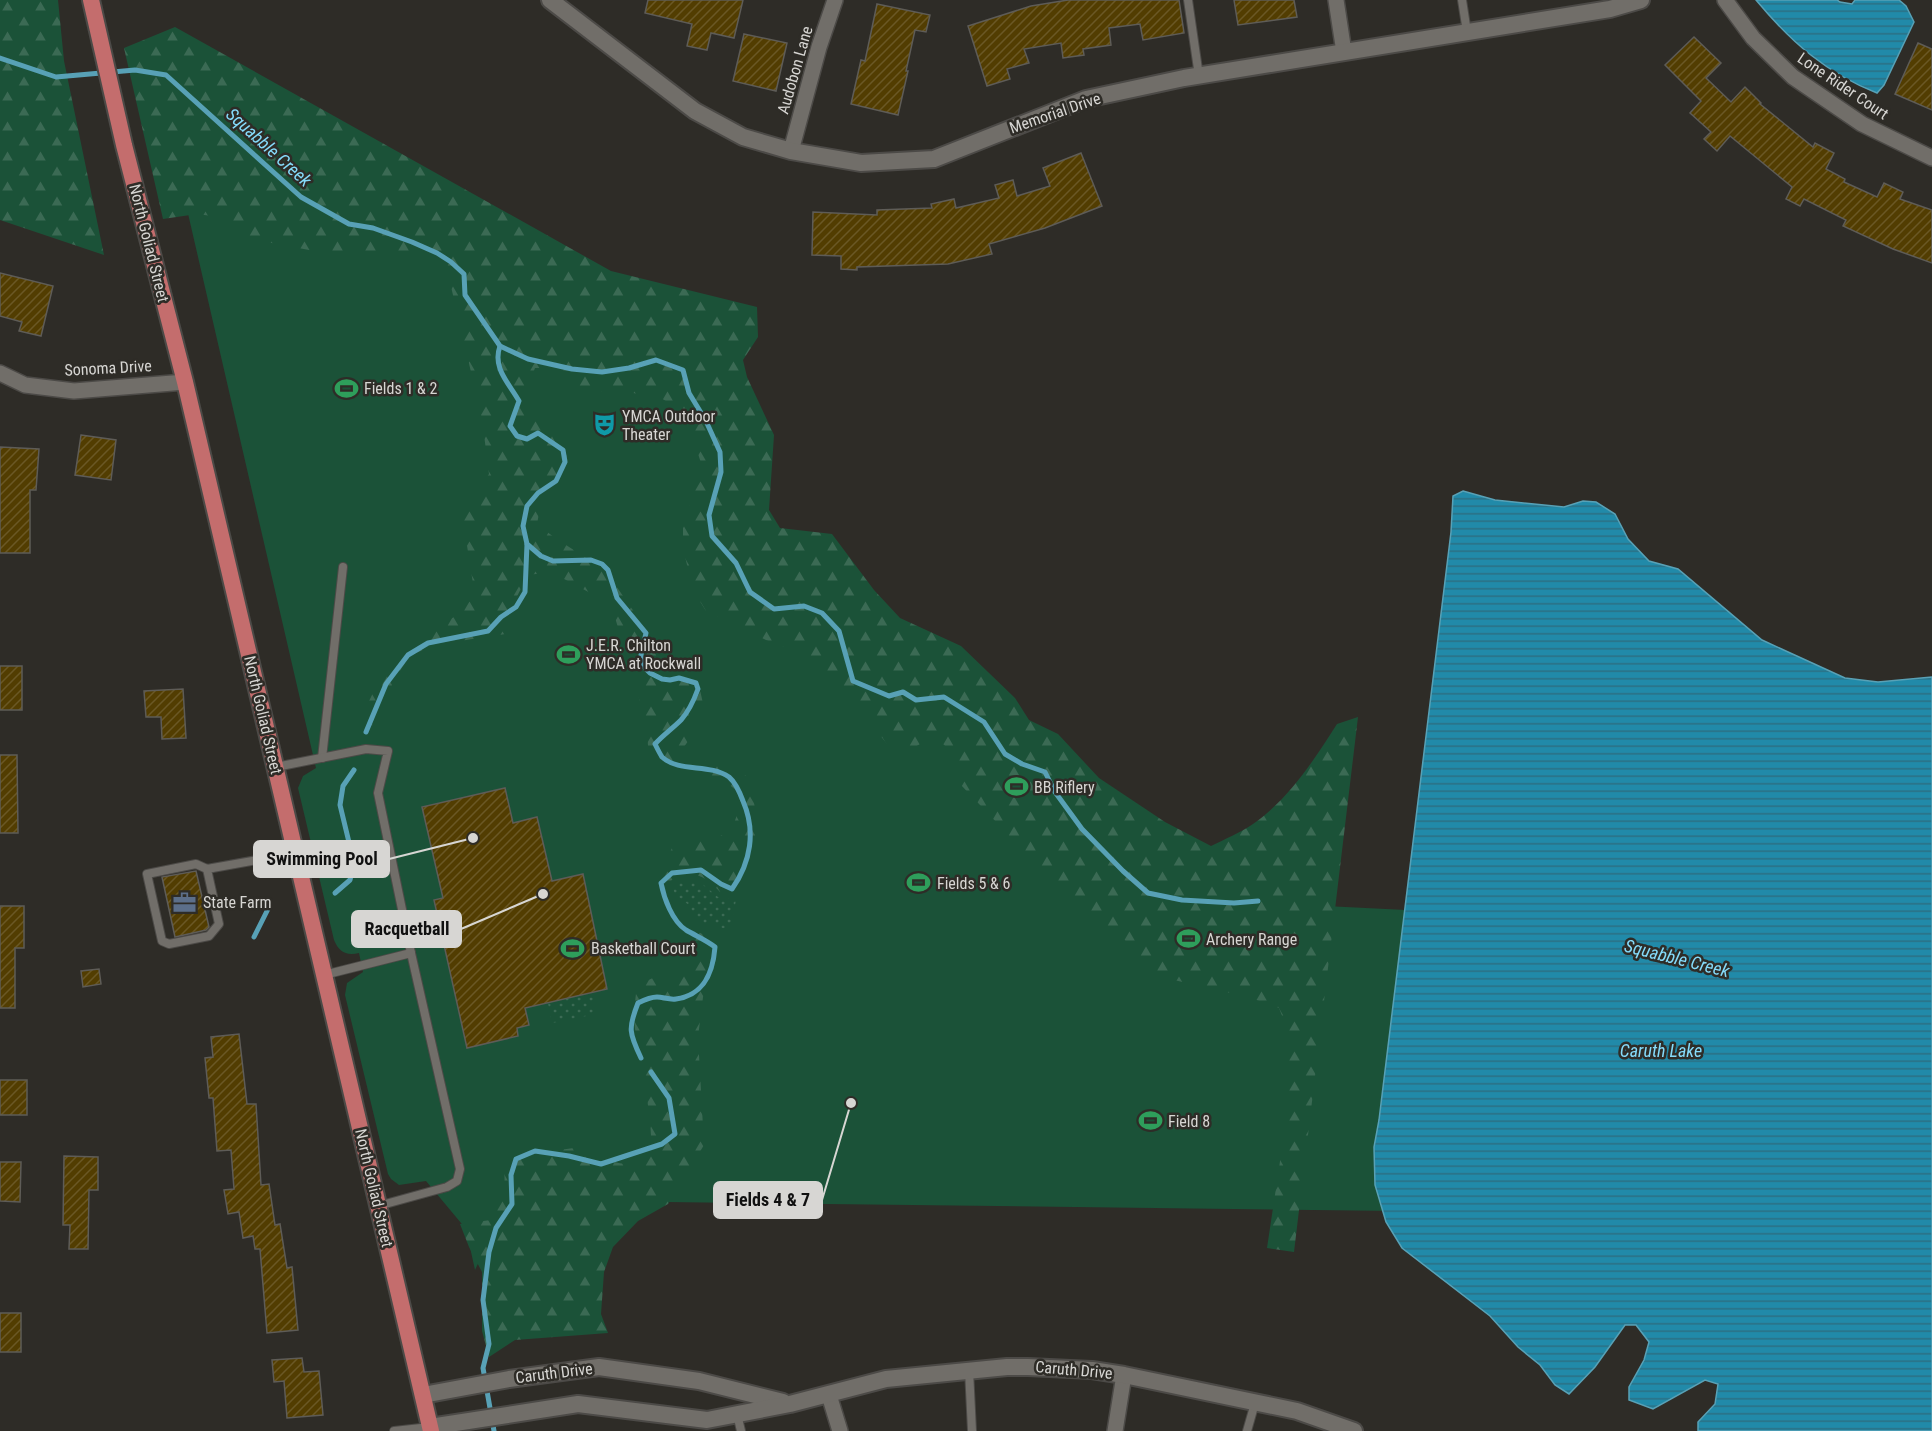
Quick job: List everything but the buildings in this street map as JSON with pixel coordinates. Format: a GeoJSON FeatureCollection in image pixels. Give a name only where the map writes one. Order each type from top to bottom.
{"type":"FeatureCollection","features":[{"type":"Feature","properties":{"kind":"main road","name":"North Goliad Street"},"geometry":{"type":"LineString","coordinates":[[92,1],[124,146],[185,381],[430,1429]]}},
{"type":"Feature","properties":{"kind":"street","name":"Memorial Drive"},"geometry":{"type":"LineString","coordinates":[[549,0],[694,111],[743,137],[791,151],[861,163],[934,159],[1086,99],[1199,76],[1467,32],[1641,0]]}},
{"type":"Feature","properties":{"kind":"street","name":"Audobon Lane"},"geometry":{"type":"LineString","coordinates":[[791,151],[819,47],[835,0]]}},
{"type":"Feature","properties":{"kind":"street"},"geometry":{"type":"LineString","coordinates":[[1336,0],[1344,52]]}},
{"type":"Feature","properties":{"kind":"street","name":"Lone Rider Court"},"geometry":{"type":"LineString","coordinates":[[1725,0],[1753,38],[1793,77],[1862,124],[1932,158]]}},
{"type":"Feature","properties":{"kind":"street","name":"Sonoma Drive"},"geometry":{"type":"LineString","coordinates":[[0,374],[26,385],[74,391],[185,381]]}},
{"type":"Feature","properties":{"kind":"street","name":"Caruth Drive"},"geometry":{"type":"LineString","coordinates":[[423,1395],[509,1379],[599,1367],[699,1381],[790,1404]]}},
{"type":"Feature","properties":{"kind":"street","name":"Caruth Drive"},"geometry":{"type":"LineString","coordinates":[[430,1429],[511,1413],[578,1404],[707,1420],[790,1404],[886,1379],[969,1370],[1028,1367],[1092,1370],[1124,1375],[1297,1412],[1354,1431]]}},
{"type":"Feature","properties":{"kind":"street"},"geometry":{"type":"LineString","coordinates":[[1114,1431],[1124,1375]]}},
{"type":"Feature","properties":{"kind":"street"},"geometry":{"type":"LineString","coordinates":[[829,1395],[840,1431]]}},
{"type":"Feature","properties":{"kind":"lane"},"geometry":{"type":"LineString","coordinates":[[1188,0],[1199,76]]}},
{"type":"Feature","properties":{"kind":"lane"},"geometry":{"type":"LineString","coordinates":[[1461,0],[1467,32]]}},
{"type":"Feature","properties":{"kind":"lane"},"geometry":{"type":"LineString","coordinates":[[322,758],[343,567]]}},
{"type":"Feature","properties":{"kind":"lane"},"geometry":{"type":"LineString","coordinates":[[276,767],[366,749],[388,751],[378,793],[411,953],[460,1169],[457,1181],[447,1187],[378,1206]]}},
{"type":"Feature","properties":{"kind":"lane"},"geometry":{"type":"LineString","coordinates":[[207,869],[219,924],[209,936],[169,944],[162,940],[147,874],[196,864],[207,869],[296,853]]}},
{"type":"Feature","properties":{"kind":"lane"},"geometry":{"type":"LineString","coordinates":[[324,975],[411,953]]}},
{"type":"Feature","properties":{"kind":"lane"},"geometry":{"type":"LineString","coordinates":[[969,1370],[972,1431]]}},
{"type":"Feature","properties":{"kind":"lane"},"geometry":{"type":"LineString","coordinates":[[1247,1431],[1255,1403]]}},
{"type":"Feature","properties":{"kind":"lane"},"geometry":{"type":"LineString","coordinates":[[736,1414],[741,1431]]}},
{"type":"Feature","properties":{"kind":"lane"},"geometry":{"type":"LineString","coordinates":[[393,1431],[430,1429]]}},
{"type":"Feature","properties":{"kind":"green space"},"geometry":{"type":"Polygon","coordinates":[[[0,0],[58,0],[64,61],[104,255],[0,220],[0,0]]]}},
{"type":"Feature","properties":{"kind":"green space"},"geometry":{"type":"Polygon","coordinates":[[[175,27],[611,271],[757,307],[758,337],[743,360],[747,377],[774,435],[769,510],[780,528],[832,534],[874,590],[900,618],[961,646],[1015,698],[1029,720],[1058,734],[1099,778],[1165,822],[1211,846],[1243,830],[1266,814],[1289,791],[1310,765],[1337,724],[1358,717],[1294,1252],[1267,1248],[1285,1128],[1288,1031],[1279,1008],[1248,997],[1139,972],[1125,940],[1091,922],[961,785],[952,752],[934,736],[908,751],[893,751],[859,710],[846,702],[825,674],[802,654],[766,640],[706,611],[693,590],[683,548],[683,527],[701,463],[689,426],[680,410],[661,398],[633,393],[604,392],[581,387],[553,368],[535,368],[527,388],[528,405],[559,440],[566,451],[568,465],[557,485],[541,503],[537,524],[605,570],[673,668],[698,681],[704,708],[692,736],[683,748],[679,766],[649,757],[646,722],[611,604],[551,572],[528,575],[512,606],[512,633],[441,645],[415,654],[408,659],[398,674],[373,725],[356,728],[387,664],[416,637],[454,617],[475,596],[462,514],[489,474],[482,419],[449,278],[430,255],[341,256],[256,240],[212,216],[197,214],[163,219],[124,48],[175,27]]]}},
{"type":"Feature","properties":{"kind":"green space","name":"J.E.R. Chilton YMCA at Rockwall"},"geometry":{"type":"Polygon","coordinates":[[[156,75],[450,254],[676,365],[713,468],[957,711],[1089,894],[1406,910],[1374,1160],[1415,1187],[1398,1211],[508,1200],[475,1270],[466,1229],[426,1181],[399,1185],[388,1174],[345,995],[347,983],[363,972],[359,953],[344,952],[338,948],[334,940],[298,788],[303,776],[316,768],[156,75]]]}},
{"type":"Feature","properties":{"kind":"green space"},"geometry":{"type":"Polygon","coordinates":[[[720,754],[752,781],[755,839],[752,854],[741,865],[741,883],[735,893],[720,892],[707,880],[691,874],[680,875],[670,882],[662,883],[663,868],[672,848],[695,841],[717,838],[732,829],[738,812],[737,791],[721,778],[701,773],[705,761],[720,754]]]}},
{"type":"Feature","properties":{"kind":"green space"},"geometry":{"type":"Polygon","coordinates":[[[679,882],[700,882],[718,897],[736,900],[730,930],[701,922],[694,917],[690,906],[675,894],[673,888],[679,882]]]}},
{"type":"Feature","properties":{"kind":"green space"},"geometry":{"type":"Polygon","coordinates":[[[693,930],[717,940],[710,954],[714,973],[703,997],[698,1037],[704,1145],[668,1204],[638,1221],[613,1247],[604,1272],[601,1314],[608,1333],[515,1340],[489,1357],[482,1331],[482,1272],[460,1224],[491,1220],[500,1204],[504,1190],[503,1158],[588,1146],[612,1161],[626,1164],[642,1158],[651,1151],[650,1117],[634,1017],[637,985],[662,974],[681,979],[691,956],[693,930]]]}},
{"type":"Feature","properties":{"kind":"green space"},"geometry":{"type":"Polygon","coordinates":[[[592,993],[596,1014],[552,1023],[548,1003],[592,993]]]}},
{"type":"Feature","properties":{"kind":"water"},"geometry":{"type":"Polygon","coordinates":[[[1756,0],[1837,0],[1852,4],[1855,0],[1899,0],[1906,6],[1914,22],[1884,85],[1877,93],[1842,76],[1810,55],[1756,0]]]}},
{"type":"Feature","properties":{"kind":"water","name":"Caruth Lake"},"geometry":{"type":"Polygon","coordinates":[[[1463,491],[1495,500],[1564,507],[1583,501],[1596,502],[1615,514],[1628,539],[1649,561],[1678,569],[1762,640],[1845,678],[1878,682],[1932,677],[1932,1431],[1698,1431],[1698,1422],[1715,1404],[1718,1384],[1705,1380],[1653,1409],[1629,1400],[1629,1387],[1644,1360],[1649,1342],[1636,1325],[1625,1325],[1595,1367],[1569,1394],[1555,1385],[1540,1365],[1518,1347],[1490,1316],[1402,1248],[1386,1222],[1375,1185],[1374,1147],[1451,532],[1453,496],[1463,491]]]}},
{"type":"Feature","properties":{"kind":"waterway","name":"Squabble Creek"},"geometry":{"type":"LineString","coordinates":[[0,58],[56,77],[135,70],[166,75],[301,197],[349,224],[373,228],[412,242],[451,262],[464,274],[465,295],[500,346],[528,359],[572,369],[602,372],[629,368],[656,360],[683,370],[689,393],[706,421],[720,452],[721,472],[709,515],[712,536],[736,563],[750,592],[774,609],[804,606],[822,613],[839,631],[853,681],[889,696],[903,692],[916,700],[944,697],[984,722],[1005,754],[1022,764],[1045,772],[1055,792],[1082,829],[1148,893],[1182,900],[1234,903],[1258,901]]}},
{"type":"Feature","properties":{"kind":"waterway"},"geometry":{"type":"LineString","coordinates":[[500,346],[498,354],[500,368],[519,401],[510,426],[517,436],[527,439],[538,433],[563,450],[565,462],[556,481],[538,493],[527,506],[523,526],[527,544],[541,556],[553,561],[591,560],[602,564],[608,570],[617,598],[646,633],[641,655],[644,667],[662,679],[679,678],[696,683],[698,689],[684,717],[655,744],[660,754],[669,762],[677,765],[713,770],[729,777],[747,812],[750,846],[744,868],[732,889],[701,870],[672,873],[661,883],[673,915],[681,926],[715,947],[709,974],[694,993],[676,999],[659,997],[638,1003],[631,1030],[641,1058]]}},
{"type":"Feature","properties":{"kind":"waterway"},"geometry":{"type":"LineString","coordinates":[[366,732],[386,684],[408,655],[428,643],[488,631],[501,617],[516,607],[525,592],[527,544]]}},
{"type":"Feature","properties":{"kind":"waterway"},"geometry":{"type":"LineString","coordinates":[[335,893],[350,880],[354,863],[340,805],[343,786],[354,770]]}},
{"type":"Feature","properties":{"kind":"waterway"},"geometry":{"type":"LineString","coordinates":[[254,937],[268,909]]}},
{"type":"Feature","properties":{"kind":"waterway"},"geometry":{"type":"LineString","coordinates":[[494,1431],[483,1368],[489,1344],[483,1300],[489,1252],[496,1228],[512,1204],[511,1175],[516,1159],[535,1151],[601,1164],[662,1144],[675,1134],[669,1098],[651,1072]]}},
{"type":"Feature","properties":{"kind":"place","name":"Fields 1 & 2"},"geometry":{"type":"Point","coordinates":[346,388]}},
{"type":"Feature","properties":{"kind":"place","name":"YMCA Outdoor Theater"},"geometry":{"type":"Point","coordinates":[604,425]}},
{"type":"Feature","properties":{"kind":"place","name":"J.E.R. Chilton YMCA at Rockwall"},"geometry":{"type":"Point","coordinates":[568,654]}},
{"type":"Feature","properties":{"kind":"place","name":"BB Riflery"},"geometry":{"type":"Point","coordinates":[1016,787]}},
{"type":"Feature","properties":{"kind":"place","name":"Swimming Pool"},"geometry":{"type":"Point","coordinates":[473,838]}},
{"type":"Feature","properties":{"kind":"place","name":"Fields 5 & 6"},"geometry":{"type":"Point","coordinates":[919,883]}},
{"type":"Feature","properties":{"kind":"place","name":"Racquetball"},"geometry":{"type":"Point","coordinates":[543,894]}},
{"type":"Feature","properties":{"kind":"place","name":"State Farm"},"geometry":{"type":"Point","coordinates":[185,902]}},
{"type":"Feature","properties":{"kind":"place","name":"Archery Range"},"geometry":{"type":"Point","coordinates":[1188,939]}},
{"type":"Feature","properties":{"kind":"place","name":"Basketball Court"},"geometry":{"type":"Point","coordinates":[573,948]}},
{"type":"Feature","properties":{"kind":"place","name":"Fields 4 & 7"},"geometry":{"type":"Point","coordinates":[851,1103]}},
{"type":"Feature","properties":{"kind":"place","name":"Field 8"},"geometry":{"type":"Point","coordinates":[1150,1121]}}]}
